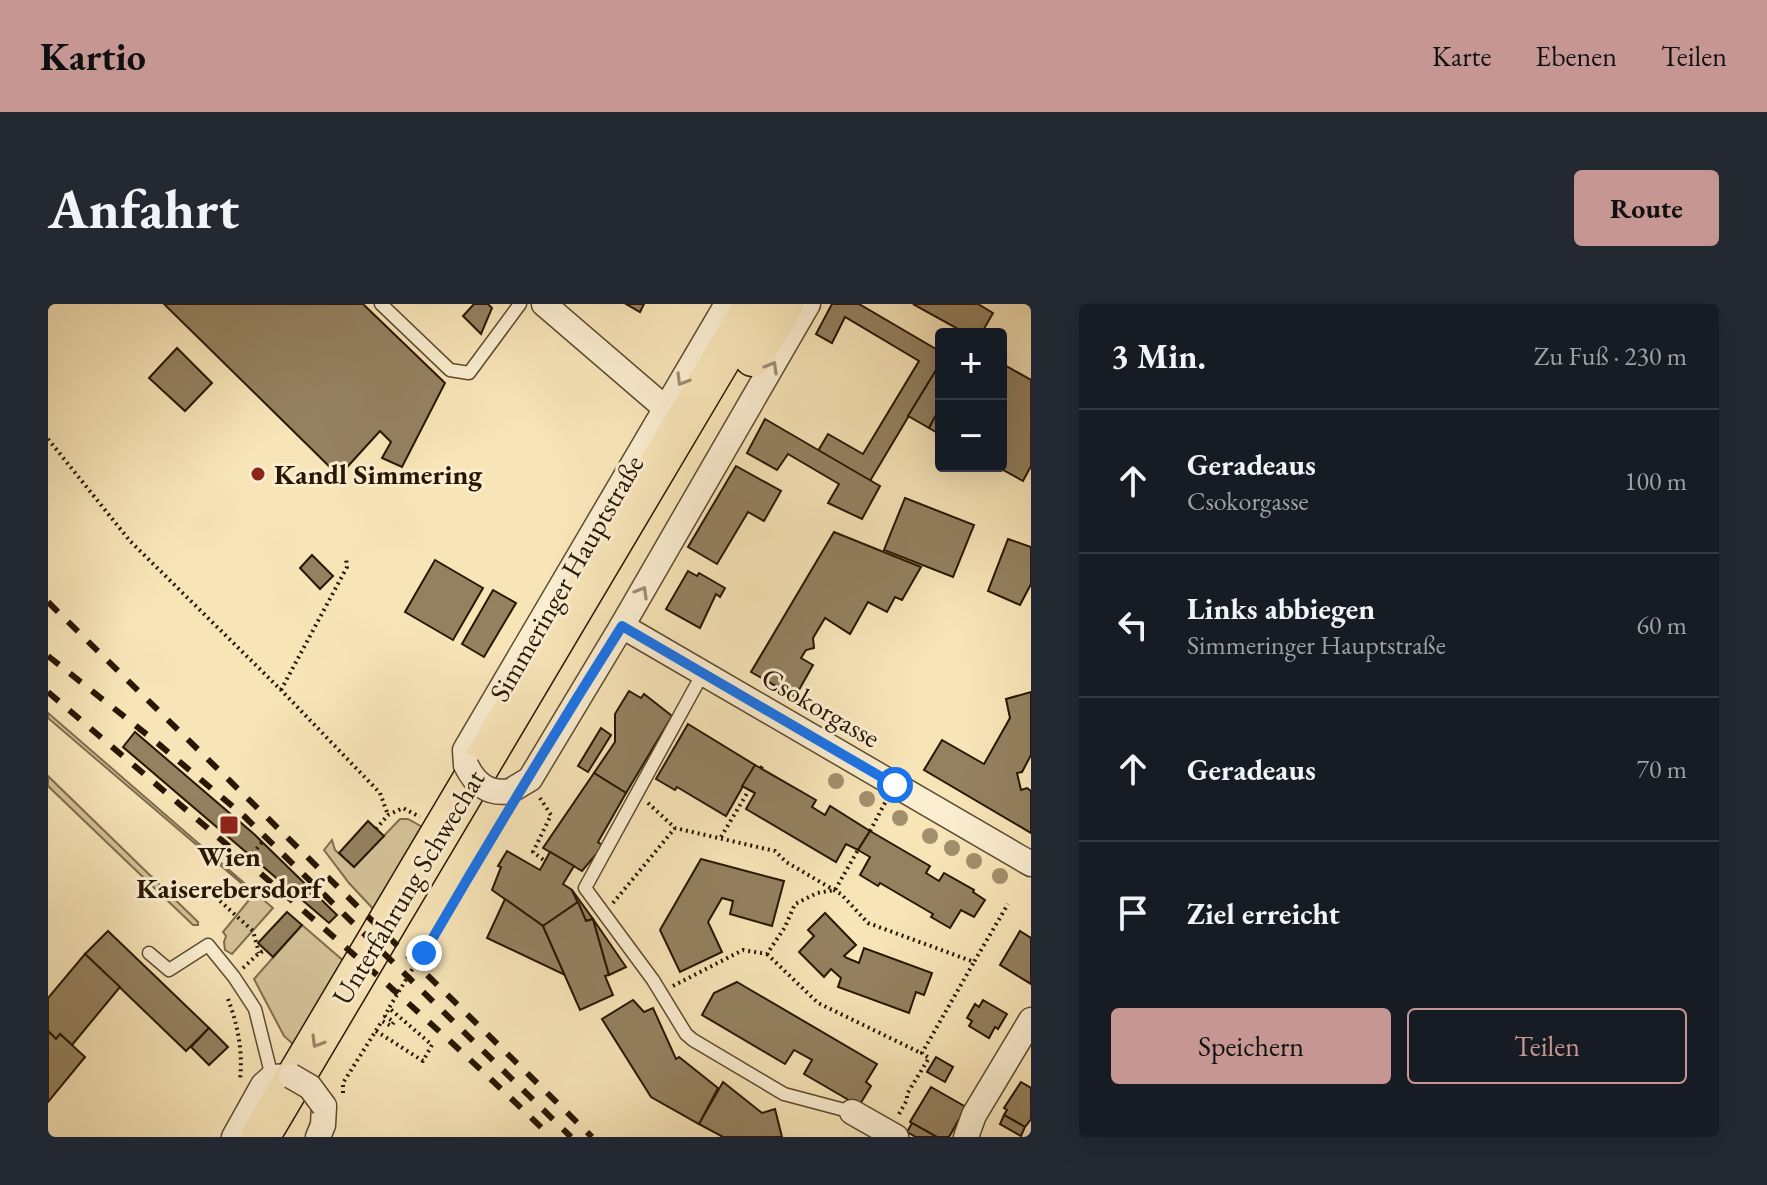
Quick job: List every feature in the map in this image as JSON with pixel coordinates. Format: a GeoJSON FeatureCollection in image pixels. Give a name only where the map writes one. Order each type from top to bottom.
{"type":"FeatureCollection","features":[{"type":"Feature","properties":{"kind":"main road"},"geometry":{"type":"LineString","coordinates":[[739,355],[754,304]]}},
{"type":"Feature","properties":{"kind":"main road"},"geometry":{"type":"LineString","coordinates":[[739,355],[784,304]]}},
{"type":"Feature","properties":{"kind":"main road","name":"Unterfahrung Schwechat"},"geometry":{"type":"LineString","coordinates":[[314,1126],[739,355]]}},
{"type":"Feature","properties":{"kind":"main road","name":"Unterfahrung Schwechat"},"geometry":{"type":"LineString","coordinates":[[260,1137],[739,355]]}},
{"type":"Feature","properties":{"kind":"street","name":"Simmeringer Hauptstraße"},"geometry":{"type":"LineString","coordinates":[[527,789],[499,793],[486,789],[472,776],[466,765],[465,750],[727,304]]}},
{"type":"Feature","properties":{"kind":"street"},"geometry":{"type":"LineString","coordinates":[[527,789],[808,304]]}},
{"type":"Feature","properties":{"kind":"street"},"geometry":{"type":"LineString","coordinates":[[556,308],[665,408]]}},
{"type":"Feature","properties":{"kind":"street","name":"Csokorgasse"},"geometry":{"type":"LineString","coordinates":[[622,626],[1031,864]]}},
{"type":"Feature","properties":{"kind":"street"},"geometry":{"type":"LineString","coordinates":[[966,1137],[974,1115],[1031,1020]]}},
{"type":"Feature","properties":{"kind":"street"},"geometry":{"type":"LineString","coordinates":[[234,1137],[263,1085],[277,1076],[301,1080],[310,1087],[314,1126]]}},
{"type":"Feature","properties":{"kind":"street"},"geometry":{"type":"LineString","coordinates":[[852,1112],[892,1135]]}},
{"type":"Feature","properties":{"kind":"lane"},"geometry":{"type":"LineString","coordinates":[[381,304],[450,370],[469,373],[520,304]]}},
{"type":"Feature","properties":{"kind":"lane"},"geometry":{"type":"LineString","coordinates":[[703,673],[585,888],[693,1040],[784,1094],[852,1112]]}},
{"type":"Feature","properties":{"kind":"lane"},"geometry":{"type":"LineString","coordinates":[[149,953],[169,970],[208,945],[255,1009],[277,1076]]}},
{"type":"Feature","properties":{"kind":"path"},"geometry":{"type":"LineString","coordinates":[[48,439],[130,541],[380,793],[388,815]]}},
{"type":"Feature","properties":{"kind":"path"},"geometry":{"type":"LineString","coordinates":[[281,690],[347,567],[346,558]]}},
{"type":"Feature","properties":{"kind":"path"},"geometry":{"type":"LineString","coordinates":[[870,831],[895,785]]}},
{"type":"Feature","properties":{"kind":"path"},"geometry":{"type":"LineString","coordinates":[[343,1083],[382,1021],[391,1026],[394,1022],[385,1016],[389,1008],[498,826],[527,789],[551,815],[533,852],[545,861]]}},
{"type":"Feature","properties":{"kind":"path"},"geometry":{"type":"LineString","coordinates":[[721,837],[749,790]]}},
{"type":"Feature","properties":{"kind":"path"},"geometry":{"type":"LineString","coordinates":[[637,793],[675,828],[775,851],[786,862],[835,890],[868,923],[974,962]]}},
{"type":"Feature","properties":{"kind":"path"},"geometry":{"type":"LineString","coordinates":[[604,914],[675,828]]}},
{"type":"Feature","properties":{"kind":"path"},"geometry":{"type":"LineString","coordinates":[[249,858],[263,841]]}},
{"type":"Feature","properties":{"kind":"path"},"geometry":{"type":"LineString","coordinates":[[835,890],[858,850]]}},
{"type":"Feature","properties":{"kind":"path"},"geometry":{"type":"LineString","coordinates":[[767,954],[785,927],[795,904],[817,893],[835,890]]}},
{"type":"Feature","properties":{"kind":"path"},"geometry":{"type":"LineString","coordinates":[[220,901],[253,931],[259,953]]}},
{"type":"Feature","properties":{"kind":"path"},"geometry":{"type":"LineString","coordinates":[[922,1053],[1008,904]]}},
{"type":"Feature","properties":{"kind":"path"},"geometry":{"type":"LineString","coordinates":[[237,1091],[241,1078],[241,1048],[237,1023],[220,987],[266,950]]}},
{"type":"Feature","properties":{"kind":"path"},"geometry":{"type":"LineString","coordinates":[[661,993],[743,950],[767,954],[818,1003],[929,1058],[892,1135]]}},
{"type":"Feature","properties":{"kind":"path"},"geometry":{"type":"LineString","coordinates":[[376,1031],[423,1061],[432,1045],[389,1008]]}},
{"type":"Feature","properties":{"kind":"shaded area"},"geometry":{"type":"Polygon","coordinates":[[[48,713],[273,908],[232,954],[225,950],[226,936],[223,932],[254,894],[48,718],[48,713]]]}},
{"type":"Feature","properties":{"kind":"shaded area"},"geometry":{"type":"Polygon","coordinates":[[[48,776],[198,925],[193,925],[48,786],[48,776]]]}},
{"type":"Feature","properties":{"kind":"shaded area"},"geometry":{"type":"Polygon","coordinates":[[[400,819],[408,819],[426,829],[376,912],[324,850],[332,840],[335,850],[354,867],[400,819]]]}},
{"type":"Feature","properties":{"kind":"shaded area"},"geometry":{"type":"Polygon","coordinates":[[[302,925],[346,963],[296,1047],[284,1036],[254,979],[302,925]]]}},
{"type":"Feature","properties":{"kind":"building"},"geometry":{"type":"Polygon","coordinates":[[[164,304],[363,304],[445,383],[402,467],[382,458],[391,442],[380,431],[339,476],[164,304]]]}},
{"type":"Feature","properties":{"kind":"building"},"geometry":{"type":"Polygon","coordinates":[[[474,304],[488,304],[492,308],[481,334],[463,316],[474,304]]]}},
{"type":"Feature","properties":{"kind":"building"},"geometry":{"type":"Polygon","coordinates":[[[626,304],[644,304],[640,312],[626,304]]]}},
{"type":"Feature","properties":{"kind":"building"},"geometry":{"type":"Polygon","coordinates":[[[832,304],[859,304],[935,348],[935,372],[870,481],[818,451],[828,434],[863,454],[919,361],[845,317],[832,343],[816,334],[832,304]]]}},
{"type":"Feature","properties":{"kind":"building"},"geometry":{"type":"Polygon","coordinates":[[[913,304],[978,304],[993,313],[984,328],[956,328],[913,304]]]}},
{"type":"Feature","properties":{"kind":"building"},"geometry":{"type":"Polygon","coordinates":[[[177,348],[212,383],[185,411],[149,378],[177,348]]]}},
{"type":"Feature","properties":{"kind":"building"},"geometry":{"type":"Polygon","coordinates":[[[1007,366],[1031,380],[1031,466],[1023,481],[1007,472],[1007,366]]]}},
{"type":"Feature","properties":{"kind":"building"},"geometry":{"type":"Polygon","coordinates":[[[935,372],[935,417],[929,428],[908,416],[935,372]]]}},
{"type":"Feature","properties":{"kind":"building"},"geometry":{"type":"Polygon","coordinates":[[[935,417],[935,432],[929,428],[935,417]]]}},
{"type":"Feature","properties":{"kind":"building"},"geometry":{"type":"Polygon","coordinates":[[[765,419],[880,486],[862,519],[828,503],[839,484],[788,454],[777,470],[747,453],[765,419]]]}},
{"type":"Feature","properties":{"kind":"building"},"geometry":{"type":"Polygon","coordinates":[[[736,466],[781,491],[764,521],[748,512],[717,564],[688,547],[736,466]]]}},
{"type":"Feature","properties":{"kind":"building"},"geometry":{"type":"Polygon","coordinates":[[[905,498],[974,525],[953,577],[884,550],[905,498]]]}},
{"type":"Feature","properties":{"kind":"building"},"geometry":{"type":"Polygon","coordinates":[[[834,532],[921,567],[902,600],[895,597],[887,612],[868,602],[850,634],[825,618],[813,638],[814,648],[806,650],[801,658],[813,665],[795,697],[751,672],[834,532]]]}},
{"type":"Feature","properties":{"kind":"building"},"geometry":{"type":"Polygon","coordinates":[[[1008,539],[1031,547],[1031,584],[1020,605],[988,591],[1008,539]]]}},
{"type":"Feature","properties":{"kind":"building"},"geometry":{"type":"Polygon","coordinates":[[[312,555],[333,576],[320,589],[300,568],[312,555]]]}},
{"type":"Feature","properties":{"kind":"building"},"geometry":{"type":"Polygon","coordinates":[[[435,560],[483,588],[453,640],[405,612],[435,560]]]}},
{"type":"Feature","properties":{"kind":"building"},"geometry":{"type":"Polygon","coordinates":[[[688,571],[697,576],[699,573],[725,588],[720,597],[716,594],[700,628],[666,609],[688,571]]]}},
{"type":"Feature","properties":{"kind":"building"},"geometry":{"type":"Polygon","coordinates":[[[493,590],[516,603],[484,657],[462,644],[493,590]]]}},
{"type":"Feature","properties":{"kind":"building"},"geometry":{"type":"Polygon","coordinates":[[[629,691],[641,698],[644,694],[672,716],[626,793],[594,773],[615,742],[615,714],[629,691]]]}},
{"type":"Feature","properties":{"kind":"building"},"geometry":{"type":"Polygon","coordinates":[[[1031,692],[1031,755],[1022,772],[1017,773],[1021,790],[1027,788],[1031,791],[1031,833],[924,770],[942,740],[984,764],[1010,718],[1006,699],[1031,692]]]}},
{"type":"Feature","properties":{"kind":"building"},"geometry":{"type":"Polygon","coordinates":[[[688,724],[755,765],[726,816],[677,787],[675,790],[656,779],[688,724]]]}},
{"type":"Feature","properties":{"kind":"building"},"geometry":{"type":"Polygon","coordinates":[[[601,728],[611,735],[588,772],[578,766],[601,728]]]}},
{"type":"Feature","properties":{"kind":"building"},"geometry":{"type":"Polygon","coordinates":[[[135,732],[254,834],[337,915],[329,923],[123,747],[135,732]]]}},
{"type":"Feature","properties":{"kind":"building"},"geometry":{"type":"Polygon","coordinates":[[[755,765],[816,800],[812,807],[825,815],[830,806],[870,831],[858,850],[846,844],[836,862],[746,809],[755,793],[742,786],[755,765]]]}},
{"type":"Feature","properties":{"kind":"building"},"geometry":{"type":"Polygon","coordinates":[[[594,773],[626,793],[598,842],[603,846],[582,871],[543,848],[594,773]]]}},
{"type":"Feature","properties":{"kind":"building"},"geometry":{"type":"Polygon","coordinates":[[[368,821],[384,836],[354,867],[339,853],[368,821]]]}},
{"type":"Feature","properties":{"kind":"building"},"geometry":{"type":"Polygon","coordinates":[[[870,831],[930,866],[926,873],[939,881],[944,873],[974,890],[985,900],[974,917],[961,910],[950,928],[931,917],[933,914],[860,875],[870,857],[858,850],[870,831]]]}},
{"type":"Feature","properties":{"kind":"building"},"geometry":{"type":"Polygon","coordinates":[[[507,851],[540,870],[550,852],[574,866],[563,884],[572,890],[578,902],[543,926],[492,890],[501,867],[498,866],[507,851]]]}},
{"type":"Feature","properties":{"kind":"building"},"geometry":{"type":"Polygon","coordinates":[[[701,859],[784,881],[772,926],[730,914],[733,901],[722,898],[708,922],[722,952],[680,972],[660,930],[701,859]]]}},
{"type":"Feature","properties":{"kind":"building"},"geometry":{"type":"Polygon","coordinates":[[[572,890],[593,919],[586,921],[572,890]]]}},
{"type":"Feature","properties":{"kind":"building"},"geometry":{"type":"Polygon","coordinates":[[[505,899],[543,926],[565,975],[487,938],[505,899]]]}},
{"type":"Feature","properties":{"kind":"building"},"geometry":{"type":"Polygon","coordinates":[[[578,902],[586,921],[593,919],[609,975],[605,976],[613,995],[580,1010],[543,926],[578,902]]]}},
{"type":"Feature","properties":{"kind":"building"},"geometry":{"type":"Polygon","coordinates":[[[287,912],[302,925],[273,957],[258,943],[287,912]]]}},
{"type":"Feature","properties":{"kind":"building"},"geometry":{"type":"Polygon","coordinates":[[[825,913],[856,945],[844,956],[847,958],[859,963],[864,948],[932,973],[924,995],[916,992],[909,1013],[838,987],[841,978],[831,969],[824,977],[799,952],[814,936],[808,930],[825,913]]]}},
{"type":"Feature","properties":{"kind":"building"},"geometry":{"type":"Polygon","coordinates":[[[593,919],[626,967],[609,975],[593,919]]]}},
{"type":"Feature","properties":{"kind":"building"},"geometry":{"type":"Polygon","coordinates":[[[108,931],[209,1028],[186,1051],[85,954],[108,931]]]}},
{"type":"Feature","properties":{"kind":"building"},"geometry":{"type":"Polygon","coordinates":[[[1020,931],[1031,938],[1031,984],[1000,965],[1020,931]]]}},
{"type":"Feature","properties":{"kind":"building"},"geometry":{"type":"Polygon","coordinates":[[[85,954],[120,987],[72,1045],[60,1034],[56,1039],[48,1031],[48,998],[85,954]]]}},
{"type":"Feature","properties":{"kind":"building"},"geometry":{"type":"Polygon","coordinates":[[[737,982],[877,1064],[866,1082],[871,1086],[859,1106],[804,1074],[812,1060],[794,1050],[785,1064],[702,1015],[714,993],[737,982]]]}},
{"type":"Feature","properties":{"kind":"building"},"geometry":{"type":"Polygon","coordinates":[[[633,1000],[644,1012],[653,1008],[676,1059],[679,1057],[718,1088],[699,1124],[651,1097],[602,1019],[633,1000]]]}},
{"type":"Feature","properties":{"kind":"building"},"geometry":{"type":"Polygon","coordinates":[[[983,1000],[1007,1014],[989,1038],[969,1026],[972,1021],[967,1018],[975,1004],[979,1007],[983,1000]]]}},
{"type":"Feature","properties":{"kind":"building"},"geometry":{"type":"Polygon","coordinates":[[[209,1028],[228,1047],[209,1065],[191,1047],[209,1028]]]}},
{"type":"Feature","properties":{"kind":"building"},"geometry":{"type":"Polygon","coordinates":[[[48,1031],[56,1039],[60,1034],[85,1057],[48,1102],[48,1031]]]}},
{"type":"Feature","properties":{"kind":"building"},"geometry":{"type":"Polygon","coordinates":[[[936,1057],[953,1067],[945,1082],[927,1072],[936,1057]]]}},
{"type":"Feature","properties":{"kind":"building"},"geometry":{"type":"Polygon","coordinates":[[[723,1082],[762,1113],[775,1109],[782,1137],[723,1137],[699,1124],[723,1082]]]}},
{"type":"Feature","properties":{"kind":"building"},"geometry":{"type":"Polygon","coordinates":[[[1021,1082],[1031,1088],[1031,1119],[1025,1127],[1004,1115],[1007,1110],[1004,1108],[1021,1082]]]}},
{"type":"Feature","properties":{"kind":"building"},"geometry":{"type":"Polygon","coordinates":[[[931,1087],[966,1107],[949,1137],[937,1137],[910,1122],[931,1087]]]}},
{"type":"Feature","properties":{"kind":"building"},"geometry":{"type":"Polygon","coordinates":[[[1004,1115],[1025,1127],[1021,1136],[1000,1124],[1004,1115]]]}},
{"type":"Feature","properties":{"kind":"building"},"geometry":{"type":"Polygon","coordinates":[[[912,1123],[937,1137],[916,1137],[907,1132],[912,1123]]]}},
{"type":"Feature","properties":{"kind":"railway"},"geometry":{"type":"LineString","coordinates":[[48,602],[592,1137]]}},
{"type":"Feature","properties":{"kind":"railway"},"geometry":{"type":"LineString","coordinates":[[48,656],[244,816],[571,1137]]}},
{"type":"Feature","properties":{"kind":"railway"},"geometry":{"type":"LineString","coordinates":[[48,692],[366,966],[551,1137]]}},
{"type":"Feature","properties":{"kind":"place","name":"Kandl Simmering"},"geometry":{"type":"Point","coordinates":[258,474]}},
{"type":"Feature","properties":{"kind":"place","name":"Wien Kaiserebersdorf"},"geometry":{"type":"Point","coordinates":[229,825]}},
{"type":"Feature","properties":{"kind":"route"},"geometry":{"type":"LineString","coordinates":[[424,953],[498,826],[530,779],[622,626],[895,785]]}}]}
